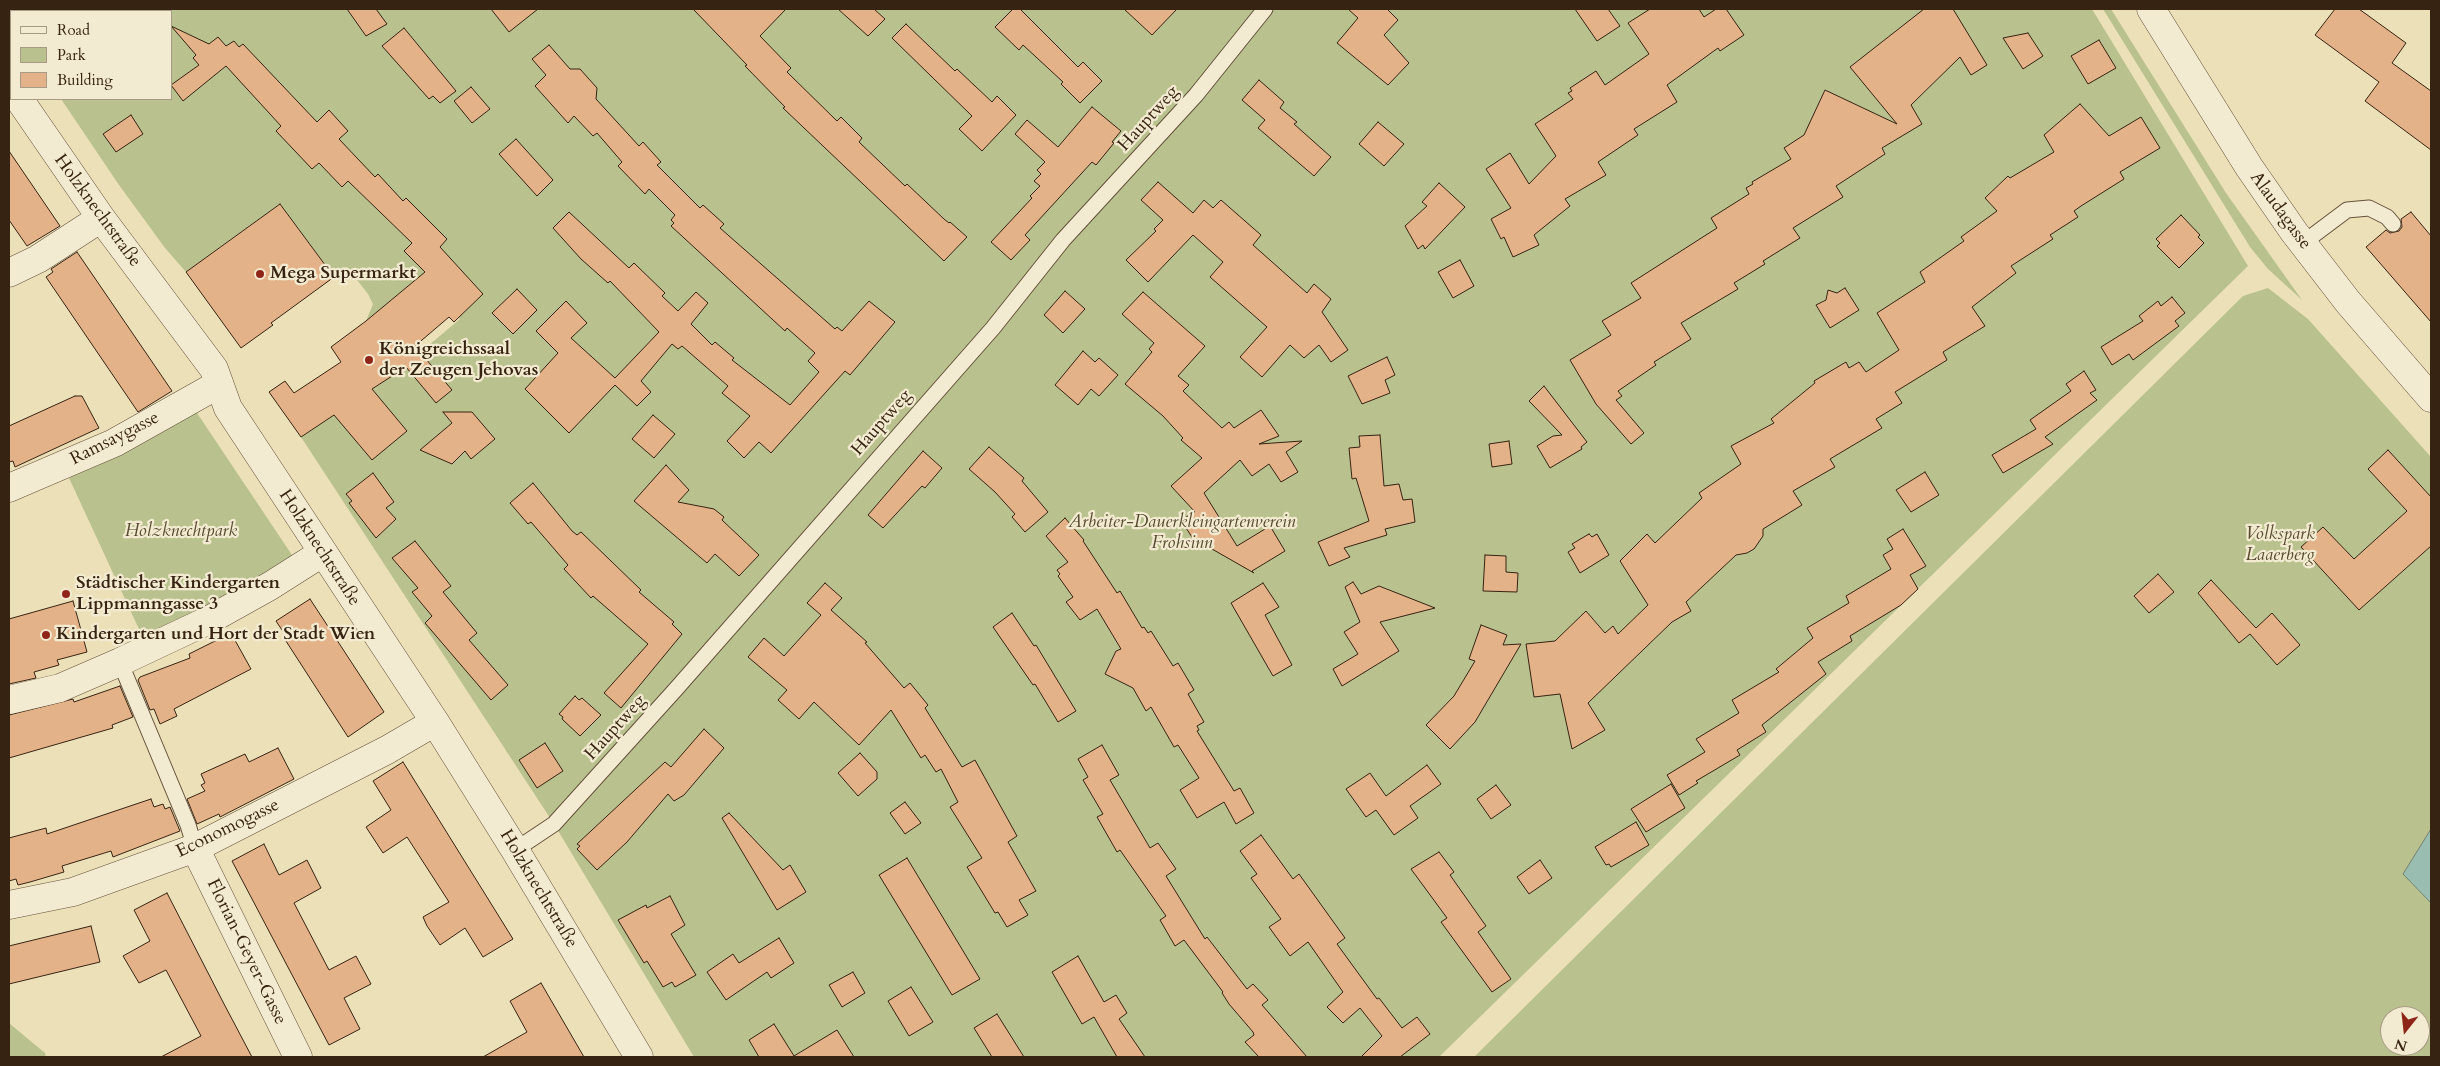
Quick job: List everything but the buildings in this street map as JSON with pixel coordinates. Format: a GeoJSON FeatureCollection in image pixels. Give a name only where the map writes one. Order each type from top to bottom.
{"type":"FeatureCollection","features":[{"type":"Feature","properties":{"kind":"street","name":"Alaudagasse"},"geometry":{"type":"LineString","coordinates":[[2151,9],[2248,167],[2302,243],[2354,309],[2431,398]]}},
{"type":"Feature","properties":{"kind":"street","name":"Holzknechtstraße"},"geometry":{"type":"LineString","coordinates":[[20,100],[101,218],[214,369],[228,408],[435,722],[515,850],[639,1057]]}},
{"type":"Feature","properties":{"kind":"street"},"geometry":{"type":"LineString","coordinates":[[9,272],[38,259],[101,218]]}},
{"type":"Feature","properties":{"kind":"street","name":"Ramsaygasse"},"geometry":{"type":"LineString","coordinates":[[9,488],[114,443],[219,384]]}},
{"type":"Feature","properties":{"kind":"street"},"geometry":{"type":"LineString","coordinates":[[9,700],[60,688],[120,662],[209,620],[270,586],[322,553]]}},
{"type":"Feature","properties":{"kind":"street","name":"Economogasse"},"geometry":{"type":"LineString","coordinates":[[9,905],[73,892],[194,848],[387,750],[435,722]]}},
{"type":"Feature","properties":{"kind":"street","name":"Florian-Geyer-Gasse"},"geometry":{"type":"LineString","coordinates":[[194,848],[298,1057]]}},
{"type":"Feature","properties":{"kind":"lane","name":"Hauptweg"},"geometry":{"type":"LineString","coordinates":[[515,850],[554,824],[670,696],[992,328],[1063,240],[1196,95],[1265,9]]}},
{"type":"Feature","properties":{"kind":"lane"},"geometry":{"type":"LineString","coordinates":[[2302,243],[2347,210],[2369,208],[2387,217],[2394,224]]}},
{"type":"Feature","properties":{"kind":"lane"},"geometry":{"type":"LineString","coordinates":[[120,662],[188,825],[194,848]]}},
{"type":"Feature","properties":{"kind":"green space","name":"Arbeiter-Dauerkleingartenverein Frohsinn"},"geometry":{"type":"Polygon","coordinates":[[[9,9],[2092,9],[2248,266],[1439,1057],[694,1057],[554,824],[301,437],[392,376],[460,319],[417,279],[366,321],[373,304],[368,294],[347,267],[334,277],[280,204],[186,272],[165,248],[119,185],[62,100],[172,100],[172,10],[10,10],[10,23],[9,9]]]}},
{"type":"Feature","properties":{"kind":"green space"},"geometry":{"type":"Polygon","coordinates":[[[2103,9],[2111,9],[2226,193],[2302,300],[2268,269],[2250,247],[2103,9]]]}},
{"type":"Feature","properties":{"kind":"green space","name":"Volkspark Laaerberg"},"geometry":{"type":"Polygon","coordinates":[[[2268,288],[2308,319],[2431,457],[2431,829],[2403,874],[2431,903],[2431,1057],[1474,1057],[2243,296],[2268,288]]]}},
{"type":"Feature","properties":{"kind":"green space","name":"Holzknechtpark"},"geometry":{"type":"Polygon","coordinates":[[[195,410],[294,558],[144,640],[69,478],[125,452],[195,410]]]}},
{"type":"Feature","properties":{"kind":"green space"},"geometry":{"type":"Polygon","coordinates":[[[9,1023],[45,1053],[46,1057],[9,1057],[9,1023]]]}},
{"type":"Feature","properties":{"kind":"water"},"geometry":{"type":"Polygon","coordinates":[[[2431,829],[2431,903],[2403,874],[2431,829]]]}},
{"type":"Feature","properties":{"kind":"place","name":"Mega Supermarkt"},"geometry":{"type":"Point","coordinates":[260,274]}},
{"type":"Feature","properties":{"kind":"place","name":"Königreichssaal der Zeugen Jehovas"},"geometry":{"type":"Point","coordinates":[369,360]}},
{"type":"Feature","properties":{"kind":"place","name":"Städtischer Kindergarten Lippmanngasse 3"},"geometry":{"type":"Point","coordinates":[66,594]}},
{"type":"Feature","properties":{"kind":"place","name":"Kindergarten und Hort der Stadt Wien"},"geometry":{"type":"Point","coordinates":[46,635]}}]}
